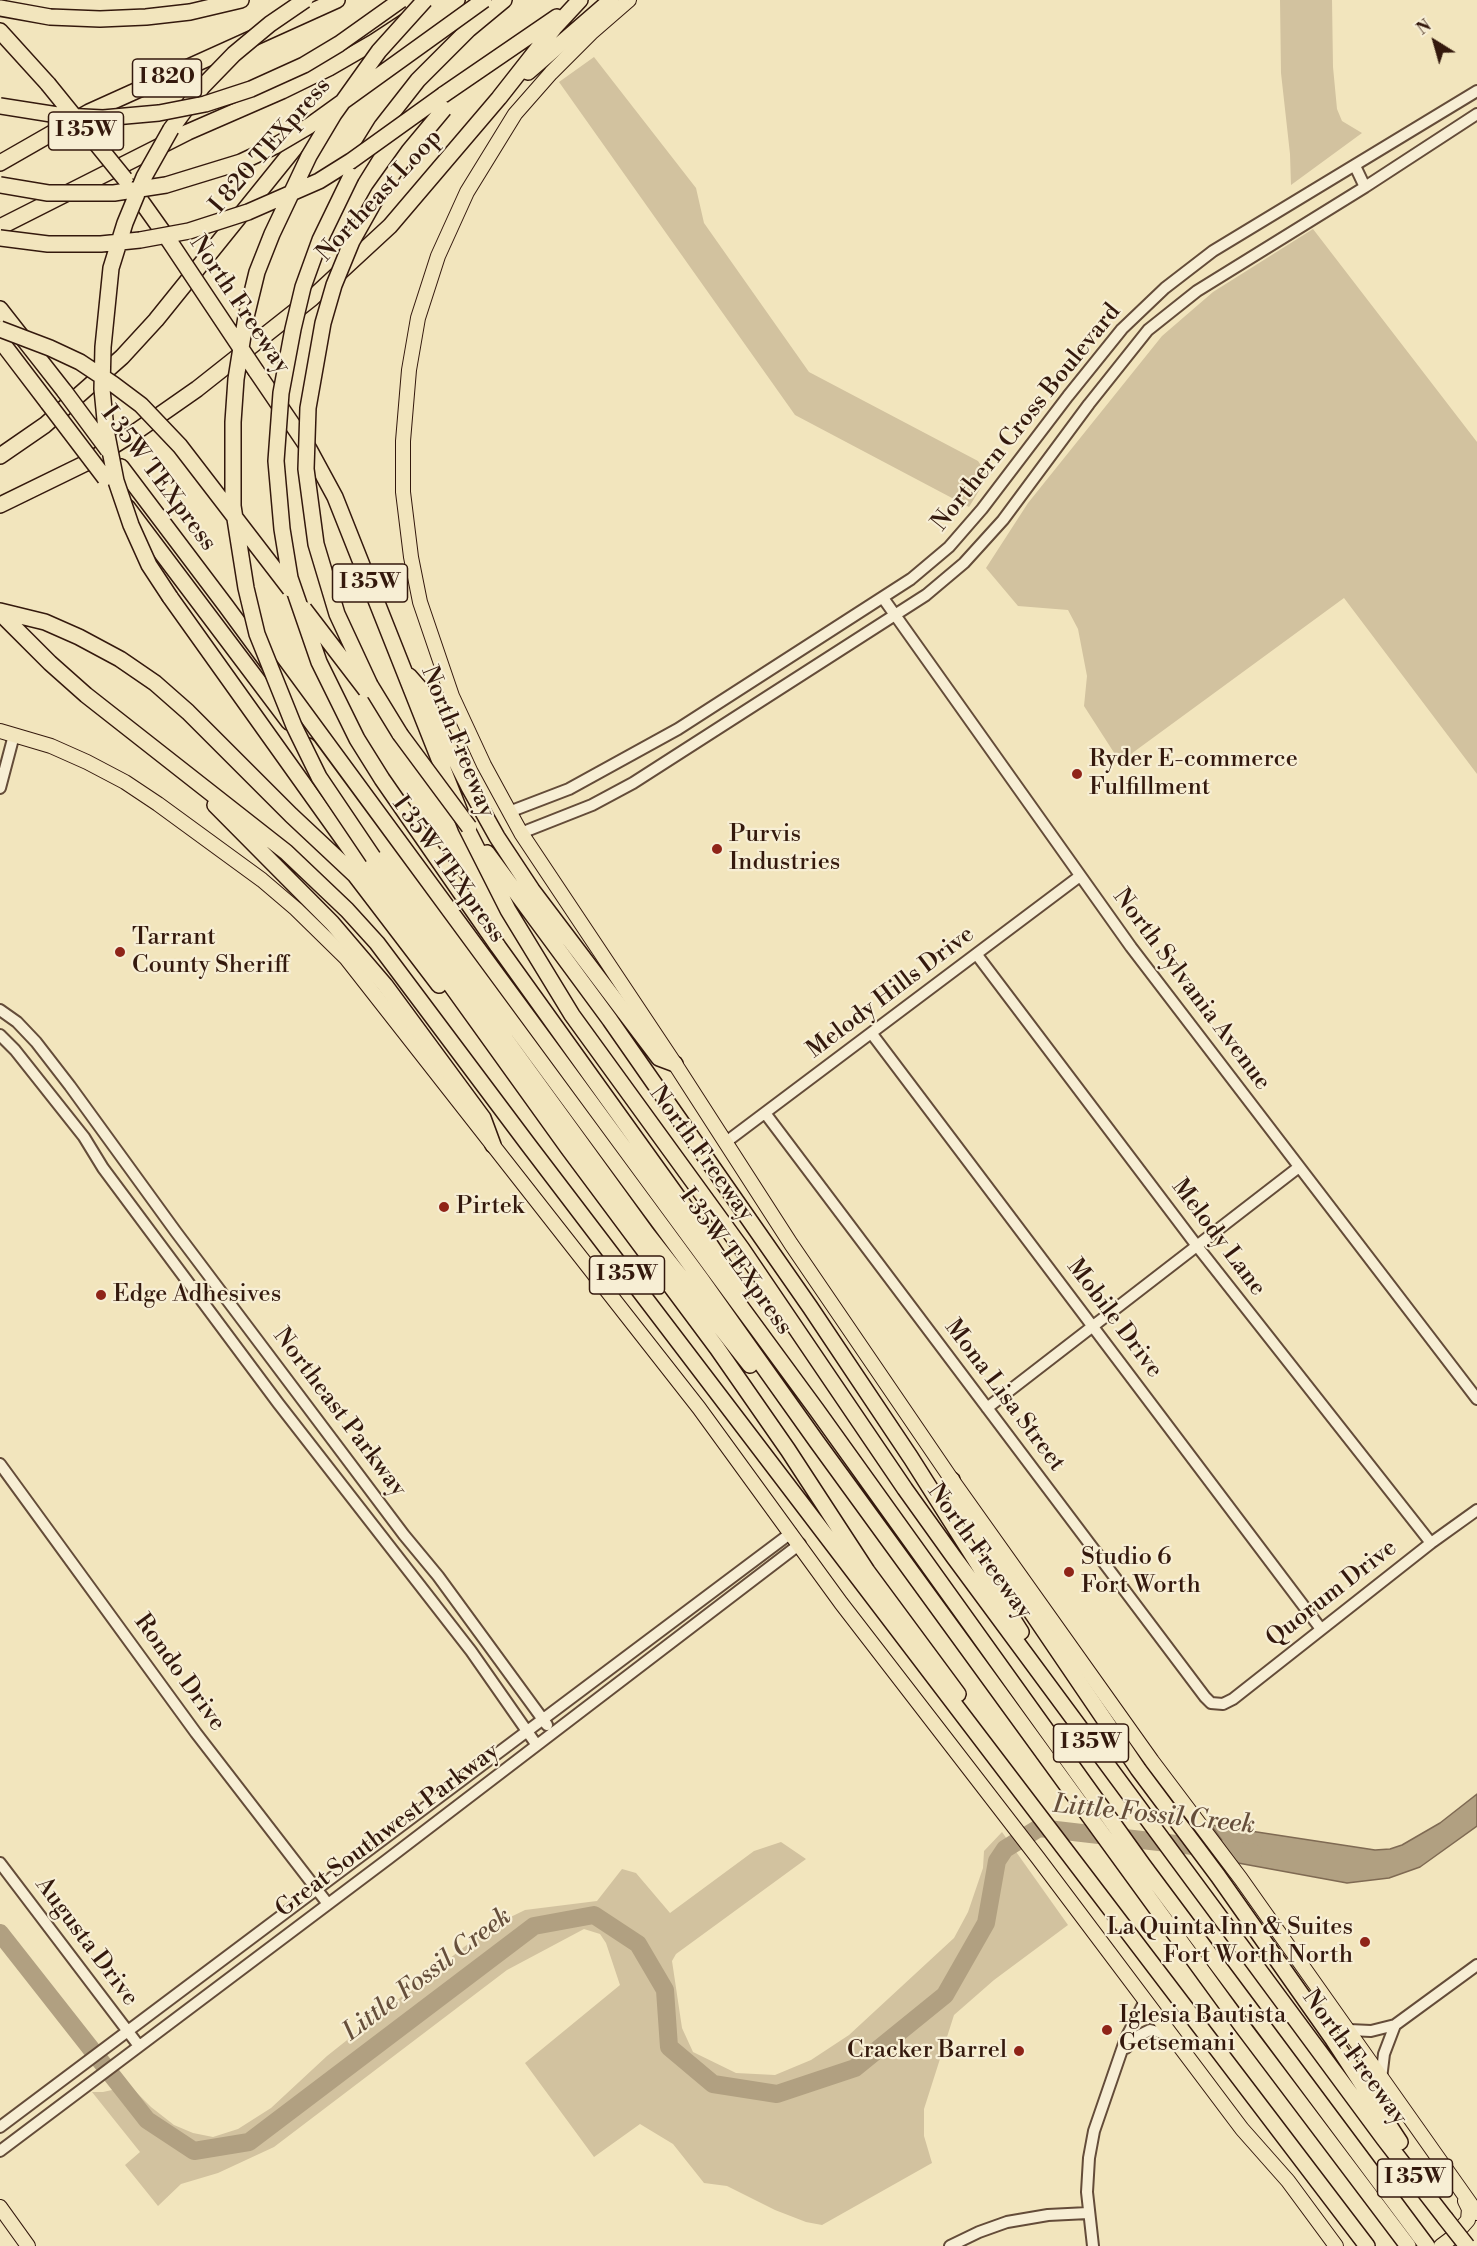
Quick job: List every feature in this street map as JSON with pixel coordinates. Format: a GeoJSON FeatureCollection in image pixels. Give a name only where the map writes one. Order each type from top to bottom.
{"type":"FeatureCollection","features":[{"type":"Feature","properties":{"kind":"highway"},"geometry":{"type":"LineString","coordinates":[[0,8],[50,17],[100,19],[190,12],[241,0]]}},
{"type":"Feature","properties":{"kind":"highway"},"geometry":{"type":"LineString","coordinates":[[305,0],[270,24],[234,54],[202,87],[171,129],[144,177],[125,222],[111,268],[103,347],[102,389],[106,430],[116,482],[131,525],[149,565],[170,597],[362,866],[717,1348],[788,1450],[867,1572],[1016,1772],[1020,1793]]}},
{"type":"Feature","properties":{"kind":"highway","name":"I 820"},"geometry":{"type":"LineString","coordinates":[[0,163],[89,112],[337,0]]}},
{"type":"Feature","properties":{"kind":"highway"},"geometry":{"type":"LineString","coordinates":[[0,106],[52,115],[104,118],[159,113],[205,104],[250,89],[304,64],[339,44],[401,0]]}},
{"type":"Feature","properties":{"kind":"highway"},"geometry":{"type":"LineString","coordinates":[[425,0],[379,51],[334,114],[309,156],[276,225],[250,296],[236,379],[233,422],[233,506],[246,588],[257,634],[294,726],[319,777],[373,857],[646,1234],[743,1355],[863,1516],[876,1524]]}},
{"type":"Feature","properties":{"kind":"highway","name":"I 820 TEXpress"},"geometry":{"type":"LineString","coordinates":[[0,227],[188,132],[329,68],[438,0]]}},
{"type":"Feature","properties":{"kind":"highway","name":"I 820 TEXpress"},"geometry":{"type":"LineString","coordinates":[[0,456],[45,425],[122,357],[156,320],[326,110],[392,50],[457,0]]}},
{"type":"Feature","properties":{"kind":"highway"},"geometry":{"type":"LineString","coordinates":[[0,185],[48,193],[114,193],[166,185],[241,162],[309,126],[484,0]]}},
{"type":"Feature","properties":{"kind":"highway"},"geometry":{"type":"LineString","coordinates":[[504,0],[457,40],[404,97],[362,156],[335,207],[311,263],[292,329],[281,393],[276,461],[282,529],[290,578],[319,662],[337,703],[382,779],[497,945],[690,1214],[762,1324],[772,1351]]}},
{"type":"Feature","properties":{"kind":"highway"},"geometry":{"type":"LineString","coordinates":[[0,238],[48,244],[101,244],[140,240],[189,231],[248,212],[319,181],[351,161],[580,0]]}},
{"type":"Feature","properties":{"kind":"highway","name":"Northeast Loop"},"geometry":{"type":"LineString","coordinates":[[0,505],[84,464],[134,433],[197,389],[312,298],[390,225],[580,0]]}},
{"type":"Feature","properties":{"kind":"highway"},"geometry":{"type":"LineString","coordinates":[[499,98],[611,0]]}},
{"type":"Feature","properties":{"kind":"highway","name":"North Freeway"},"geometry":{"type":"LineString","coordinates":[[0,31],[48,84],[125,179],[309,449],[351,532],[445,777],[479,855],[508,910],[572,1015],[742,1249],[905,1489],[1384,2139],[1467,2246]]}},
{"type":"Feature","properties":{"kind":"highway"},"geometry":{"type":"LineString","coordinates":[[400,734],[370,685],[337,614],[316,544],[308,491],[305,446],[314,364],[334,285],[352,241],[379,193],[409,151],[444,109],[523,40]]}},
{"type":"Feature","properties":{"kind":"highway","name":"I 35W TEXpress"},"geometry":{"type":"LineString","coordinates":[[0,309],[226,606],[916,1548],[1143,1865],[1426,2244]]}},
{"type":"Feature","properties":{"kind":"highway"},"geometry":{"type":"LineString","coordinates":[[0,329],[80,362],[141,405],[163,426],[236,518],[400,734],[610,1020],[810,1307],[911,1458],[1034,1651],[1039,1672]]}},
{"type":"Feature","properties":{"kind":"highway","name":"I 35W TEXpress"},"geometry":{"type":"LineString","coordinates":[[0,340],[365,821],[694,1269],[876,1524],[1242,2026],[1408,2246]]}},
{"type":"Feature","properties":{"kind":"highway"},"geometry":{"type":"LineString","coordinates":[[0,612],[45,622],[79,637],[120,659],[155,683],[188,712],[355,875],[489,1050],[508,1065]]}},
{"type":"Feature","properties":{"kind":"highway","name":"I 35W"},"geometry":{"type":"LineString","coordinates":[[0,612],[50,663],[133,734],[293,858],[347,910],[377,943],[1366,2246]]}},
{"type":"Feature","properties":{"kind":"highway"},"geometry":{"type":"LineString","coordinates":[[403,670],[423,692],[468,787],[532,890],[659,1058],[675,1064]]}},
{"type":"Feature","properties":{"kind":"highway"},"geometry":{"type":"LineString","coordinates":[[206,790],[217,810],[332,923],[385,985],[483,1118],[492,1145]]}},
{"type":"Feature","properties":{"kind":"highway"},"geometry":{"type":"LineString","coordinates":[[952,1480],[958,1504],[1131,1760],[1218,1876],[1332,2038],[1389,2128],[1445,2204],[1445,2218]]}},
{"type":"Feature","properties":{"kind":"main road","name":"North Freeway"},"geometry":{"type":"LineString","coordinates":[[630,0],[591,33],[515,114],[467,192],[438,256],[418,318],[408,382],[403,441],[403,492],[411,557],[420,602],[452,696],[484,765],[521,833],[675,1064],[791,1244],[952,1480],[1152,1761],[1241,1879],[1477,2213]]}},
{"type":"Feature","properties":{"kind":"main road"},"geometry":{"type":"LineString","coordinates":[[0,731],[51,746],[125,782],[220,847],[280,895],[346,958],[699,1408],[841,1603],[1038,1858],[1242,2129],[1288,2181],[1336,2246]]}},
{"type":"Feature","properties":{"kind":"main road"},"geometry":{"type":"LineString","coordinates":[[1458,2188],[1477,2200]]}},
{"type":"Feature","properties":{"kind":"main road"},"geometry":{"type":"LineString","coordinates":[[1440,2246],[1453,2237],[1468,2220],[1468,2209],[1458,2188]]}},
{"type":"Feature","properties":{"kind":"main road"},"geometry":{"type":"LineString","coordinates":[[0,2207],[28,2246]]}},
{"type":"Feature","properties":{"kind":"street","name":"Northern Cross Boulevard"},"geometry":{"type":"LineString","coordinates":[[509,812],[569,789],[610,768],[720,703],[911,579],[949,547],[982,509],[1122,329],[1165,288],[1213,251],[1477,91]]}},
{"type":"Feature","properties":{"kind":"street","name":"Northern Cross Boulevard"},"geometry":{"type":"LineString","coordinates":[[521,833],[592,805],[633,783],[926,595],[964,563],[1003,520],[1089,404],[1149,330],[1197,291],[1365,187],[1477,114]]}},
{"type":"Feature","properties":{"kind":"street"},"geometry":{"type":"LineString","coordinates":[[1354,166],[1365,187]]}},
{"type":"Feature","properties":{"kind":"street"},"geometry":{"type":"LineString","coordinates":[[1181,276],[1197,291]]}},
{"type":"Feature","properties":{"kind":"street","name":"North Sylvania Avenue"},"geometry":{"type":"LineString","coordinates":[[883,598],[1080,876],[1477,1399]]}},
{"type":"Feature","properties":{"kind":"street"},"geometry":{"type":"LineString","coordinates":[[720,703],[730,722]]}},
{"type":"Feature","properties":{"kind":"street"},"geometry":{"type":"LineString","coordinates":[[0,788],[14,735]]}},
{"type":"Feature","properties":{"kind":"street","name":"Melody Hills Drive"},"geometry":{"type":"LineString","coordinates":[[726,1142],[1080,876]]}},
{"type":"Feature","properties":{"kind":"street","name":"Melody Lane"},"geometry":{"type":"LineString","coordinates":[[977,955],[1197,1245],[1431,1543]]}},
{"type":"Feature","properties":{"kind":"street","name":"Northeast Parkway"},"geometry":{"type":"LineString","coordinates":[[0,1010],[17,1022],[36,1042],[70,1086],[118,1154],[404,1535],[438,1576],[553,1732]]}},
{"type":"Feature","properties":{"kind":"street","name":"Mobile Drive"},"geometry":{"type":"LineString","coordinates":[[872,1034],[1321,1629]]}},
{"type":"Feature","properties":{"kind":"street","name":"Northeast Parkway"},"geometry":{"type":"LineString","coordinates":[[0,1035],[15,1050],[77,1128],[104,1168],[291,1420],[471,1651],[536,1744]]}},
{"type":"Feature","properties":{"kind":"street","name":"Mona Lisa Street"},"geometry":{"type":"LineString","coordinates":[[765,1113],[1211,1703]]}},
{"type":"Feature","properties":{"kind":"street"},"geometry":{"type":"LineString","coordinates":[[104,1168],[118,1154]]}},
{"type":"Feature","properties":{"kind":"street"},"geometry":{"type":"LineString","coordinates":[[987,1408],[1299,1167]]}},
{"type":"Feature","properties":{"kind":"street"},"geometry":{"type":"LineString","coordinates":[[216,1318],[233,1307]]}},
{"type":"Feature","properties":{"kind":"street","name":"Rondo Drive"},"geometry":{"type":"LineString","coordinates":[[0,1464],[196,1732],[328,1904]]}},
{"type":"Feature","properties":{"kind":"street","name":"Quorum Drive"},"geometry":{"type":"LineString","coordinates":[[1211,1703],[1222,1704],[1233,1699],[1431,1543],[1477,1510]]}},
{"type":"Feature","properties":{"kind":"street","name":"Great Southwest Parkway"},"geometry":{"type":"LineString","coordinates":[[0,2127],[543,1720],[796,1539]]}},
{"type":"Feature","properties":{"kind":"street","name":"Great Southwest Parkway"},"geometry":{"type":"LineString","coordinates":[[0,2151],[553,1732],[796,1539]]}},
{"type":"Feature","properties":{"kind":"street"},"geometry":{"type":"LineString","coordinates":[[422,1589],[438,1576]]}},
{"type":"Feature","properties":{"kind":"street","name":"Augusta Drive"},"geometry":{"type":"LineString","coordinates":[[0,1863],[135,2048]]}},
{"type":"Feature","properties":{"kind":"street"},"geometry":{"type":"LineString","coordinates":[[1349,2030],[1371,2031],[1395,2025],[1477,1965]]}},
{"type":"Feature","properties":{"kind":"street"},"geometry":{"type":"LineString","coordinates":[[1093,2246],[1088,2213],[1089,2158],[1094,2131],[1126,2038],[1145,2001]]}},
{"type":"Feature","properties":{"kind":"street"},"geometry":{"type":"LineString","coordinates":[[1381,2079],[1384,2054],[1395,2025]]}},
{"type":"Feature","properties":{"kind":"street"},"geometry":{"type":"LineString","coordinates":[[1122,2053],[1134,2037],[1150,2030],[1162,2033],[1178,2045]]}},
{"type":"Feature","properties":{"kind":"street"},"geometry":{"type":"LineString","coordinates":[[950,2246],[1007,2222],[1048,2215],[1088,2213]]}},
{"type":"Feature","properties":{"kind":"shaded area"},"geometry":{"type":"Polygon","coordinates":[[[1280,0],[1332,0],[1333,67],[1337,109],[1342,121],[1362,133],[1291,185],[1281,73],[1280,0]]]}},
{"type":"Feature","properties":{"kind":"shaded area"},"geometry":{"type":"Polygon","coordinates":[[[594,57],[696,188],[704,223],[809,372],[978,461],[988,476],[969,507],[795,415],[559,82],[594,57]]]}},
{"type":"Feature","properties":{"kind":"shaded area"},"geometry":{"type":"Polygon","coordinates":[[[1313,229],[1477,442],[1477,774],[1344,598],[1120,762],[1084,706],[1087,676],[1078,629],[1068,610],[1018,606],[986,568],[1028,503],[1162,336],[1213,292],[1313,229]]]}},
{"type":"Feature","properties":{"kind":"shaded area"},"geometry":{"type":"Polygon","coordinates":[[[1477,1794],[1477,1826],[1420,1867],[1389,1878],[1347,1883],[1238,1863],[1211,1825],[1375,1850],[1390,1849],[1402,1845],[1440,1823],[1477,1794]]]}},
{"type":"Feature","properties":{"kind":"shaded area"},"geometry":{"type":"Polygon","coordinates":[[[1002,1832],[1068,1925],[994,1980],[954,2015],[924,2109],[924,2136],[932,2163],[822,2225],[806,2222],[775,2210],[727,2186],[704,2183],[673,2144],[640,2124],[594,2157],[525,2063],[620,1985],[606,1943],[600,1934],[584,1929],[507,1970],[274,2147],[218,2173],[181,2184],[158,2206],[125,2165],[140,2152],[92,2092],[130,2086],[174,2125],[193,2133],[213,2137],[238,2129],[271,2108],[327,2056],[488,1928],[525,1910],[597,1901],[622,1869],[636,1873],[670,1913],[754,1851],[781,1842],[806,1859],[676,1954],[672,1961],[682,2028],[693,2052],[736,2073],[775,2075],[811,2060],[849,2035],[954,1938],[968,1912],[983,1868],[984,1851],[1002,1832]]]}},
{"type":"Feature","properties":{"kind":"waterway","name":"Little Fossil Creek"},"geometry":{"type":"LineString","coordinates":[[0,1933],[147,2120],[194,2151],[249,2142],[534,1926],[594,1915],[638,1944],[665,1990],[669,2047],[713,2084],[777,2094],[855,2068],[945,1995],[986,1923],[997,1861],[1005,1849],[1039,1828],[1253,1853]]}},
{"type":"Feature","properties":{"kind":"place","name":"Ryder E-commerce Fulfillment"},"geometry":{"type":"Point","coordinates":[1077,774]}},
{"type":"Feature","properties":{"kind":"place","name":"Purvis Industries"},"geometry":{"type":"Point","coordinates":[717,849]}},
{"type":"Feature","properties":{"kind":"place","name":"Tarrant County Sheriff"},"geometry":{"type":"Point","coordinates":[120,952]}},
{"type":"Feature","properties":{"kind":"place","name":"Pirtek"},"geometry":{"type":"Point","coordinates":[444,1207]}},
{"type":"Feature","properties":{"kind":"place","name":"Edge Adhesives"},"geometry":{"type":"Point","coordinates":[101,1295]}},
{"type":"Feature","properties":{"kind":"place","name":"Studio 6 Fort Worth"},"geometry":{"type":"Point","coordinates":[1069,1572]}},
{"type":"Feature","properties":{"kind":"place","name":"La Quinta Inn & Suites Fort Worth North"},"geometry":{"type":"Point","coordinates":[1365,1942]}},
{"type":"Feature","properties":{"kind":"place","name":"Iglesia Bautista Getsemani"},"geometry":{"type":"Point","coordinates":[1107,2030]}},
{"type":"Feature","properties":{"kind":"place","name":"Cracker Barrel"},"geometry":{"type":"Point","coordinates":[1019,2051]}}]}
